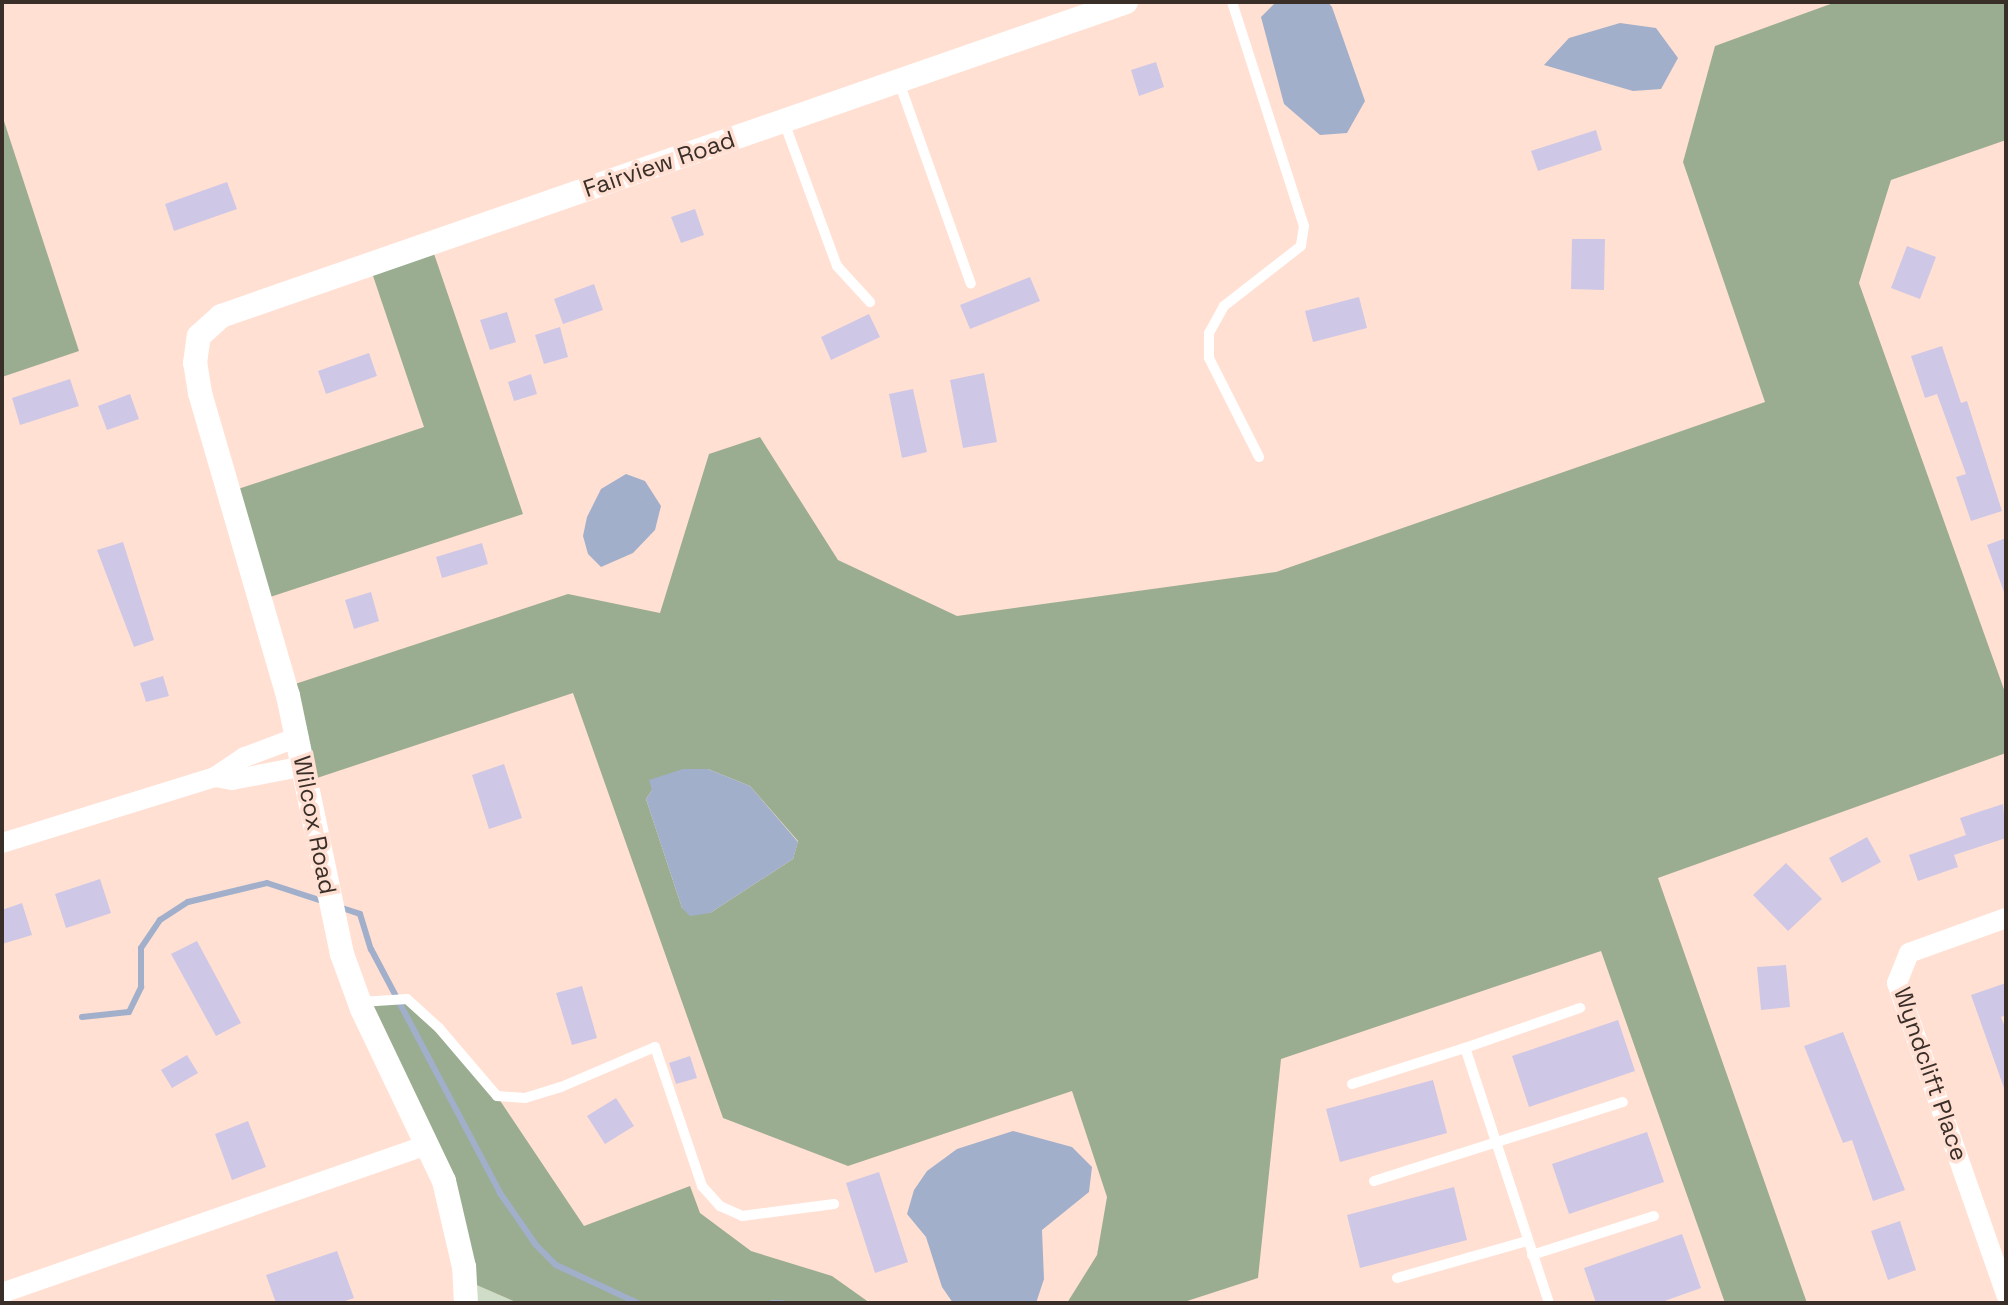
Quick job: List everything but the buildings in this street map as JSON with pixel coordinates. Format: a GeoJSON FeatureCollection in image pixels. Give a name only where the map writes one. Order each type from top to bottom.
{"type":"FeatureCollection","features":[{"type":"Feature","properties":{"kind":"street","name":"Fairview Road"},"geometry":{"type":"LineString","coordinates":[[199,336],[221,316],[1126,2]]}},
{"type":"Feature","properties":{"kind":"street","name":"Wilcox Road"},"geometry":{"type":"LineString","coordinates":[[199,336],[195,363],[200,393],[298,737],[336,927],[359,1002],[428,1145],[455,1219],[466,1303]]}},
{"type":"Feature","properties":{"kind":"street"},"geometry":{"type":"LineString","coordinates":[[2,843],[215,777],[234,762],[298,737]]}},
{"type":"Feature","properties":{"kind":"street"},"geometry":{"type":"LineString","coordinates":[[215,777],[232,780],[304,766]]}},
{"type":"Feature","properties":{"kind":"street","name":"Wyndclift Place"},"geometry":{"type":"LineString","coordinates":[[2006,918],[1909,953],[1897,983],[2006,1294]]}},
{"type":"Feature","properties":{"kind":"street"},"geometry":{"type":"LineString","coordinates":[[2,1293],[428,1145]]}},
{"type":"Feature","properties":{"kind":"lane"},"geometry":{"type":"LineString","coordinates":[[1232,2],[1304,226],[1301,246],[1224,306],[1209,333],[1209,358],[1259,457]]}},
{"type":"Feature","properties":{"kind":"lane"},"geometry":{"type":"LineString","coordinates":[[898,79],[971,284]]}},
{"type":"Feature","properties":{"kind":"lane"},"geometry":{"type":"LineString","coordinates":[[784,121],[837,266],[870,302]]}},
{"type":"Feature","properties":{"kind":"lane"},"geometry":{"type":"LineString","coordinates":[[359,1002],[407,999],[439,1028],[497,1096],[525,1098],[561,1087],[655,1047],[702,1186],[720,1206],[742,1216],[834,1204]]}},
{"type":"Feature","properties":{"kind":"lane"},"geometry":{"type":"LineString","coordinates":[[1352,1084],[1580,1008]]}},
{"type":"Feature","properties":{"kind":"lane"},"geometry":{"type":"LineString","coordinates":[[1465,1048],[1549,1303]]}},
{"type":"Feature","properties":{"kind":"lane"},"geometry":{"type":"LineString","coordinates":[[1374,1181],[1496,1145],[1623,1102]]}},
{"type":"Feature","properties":{"kind":"lane"},"geometry":{"type":"LineString","coordinates":[[1532,1255],[1654,1216]]}},
{"type":"Feature","properties":{"kind":"lane"},"geometry":{"type":"LineString","coordinates":[[1397,1278],[1527,1241]]}},
{"type":"Feature","properties":{"kind":"green space"},"geometry":{"type":"Polygon","coordinates":[[[1836,2],[2006,2],[2006,140],[1891,180],[1859,283],[2006,695],[2006,753],[1658,878],[1807,1303],[1725,1303],[1601,951],[1281,1059],[1258,1278],[1181,1303],[1067,1303],[1097,1255],[1107,1197],[1072,1091],[848,1166],[723,1118],[573,693],[308,781],[286,687],[568,594],[660,613],[709,454],[760,437],[838,560],[957,616],[1276,572],[1765,402],[1683,162],[1715,46],[1836,2]],[[708,769],[652,790],[646,799],[682,908],[710,913],[793,859],[798,841],[750,786],[708,769]]]}},
{"type":"Feature","properties":{"kind":"green space"},"geometry":{"type":"Polygon","coordinates":[[[2,115],[79,351],[2,377],[2,115]]]}},
{"type":"Feature","properties":{"kind":"green space"},"geometry":{"type":"Polygon","coordinates":[[[430,242],[523,514],[261,600],[229,492],[424,427],[369,264],[430,242]]]}},
{"type":"Feature","properties":{"kind":"green space"},"geometry":{"type":"Polygon","coordinates":[[[407,999],[497,1096],[584,1226],[690,1186],[700,1213],[751,1251],[832,1276],[870,1303],[518,1303],[465,1280],[455,1219],[359,1002],[407,999]]]}},
{"type":"Feature","properties":{"kind":"green space"},"geometry":{"type":"Polygon","coordinates":[[[465,1280],[518,1303],[466,1303],[465,1280]]]}},
{"type":"Feature","properties":{"kind":"water"},"geometry":{"type":"Polygon","coordinates":[[[1276,2],[1328,2],[1332,7],[1365,101],[1347,133],[1320,135],[1284,104],[1261,17],[1276,2]]]}},
{"type":"Feature","properties":{"kind":"water"},"geometry":{"type":"Polygon","coordinates":[[[1620,23],[1656,28],[1678,58],[1661,89],[1633,91],[1544,65],[1569,38],[1620,23]]]}},
{"type":"Feature","properties":{"kind":"water"},"geometry":{"type":"Polygon","coordinates":[[[626,474],[645,481],[661,506],[655,530],[633,553],[601,567],[588,554],[583,536],[587,517],[601,489],[626,474]]]}},
{"type":"Feature","properties":{"kind":"water"},"geometry":{"type":"Polygon","coordinates":[[[683,769],[708,769],[750,786],[798,842],[793,859],[710,913],[690,916],[682,908],[646,799],[652,790],[649,780],[683,769]]]}},
{"type":"Feature","properties":{"kind":"water"},"geometry":{"type":"Polygon","coordinates":[[[1013,1131],[1072,1147],[1092,1167],[1089,1192],[1042,1230],[1044,1279],[1036,1303],[953,1303],[942,1287],[926,1237],[907,1214],[914,1190],[927,1171],[957,1149],[1013,1131]]]}},
{"type":"Feature","properties":{"kind":"waterway"},"geometry":{"type":"LineString","coordinates":[[82,1017],[129,1012],[141,987],[141,948],[160,920],[188,902],[267,883],[325,902]]}},
{"type":"Feature","properties":{"kind":"waterway"},"geometry":{"type":"LineString","coordinates":[[339,907],[360,914],[371,949],[500,1193],[536,1245],[556,1265],[638,1303]]}},
{"type":"Feature","properties":{"kind":"waterway"},"geometry":{"type":"LineString","coordinates":[[772,1303],[782,1303]]}}]}
